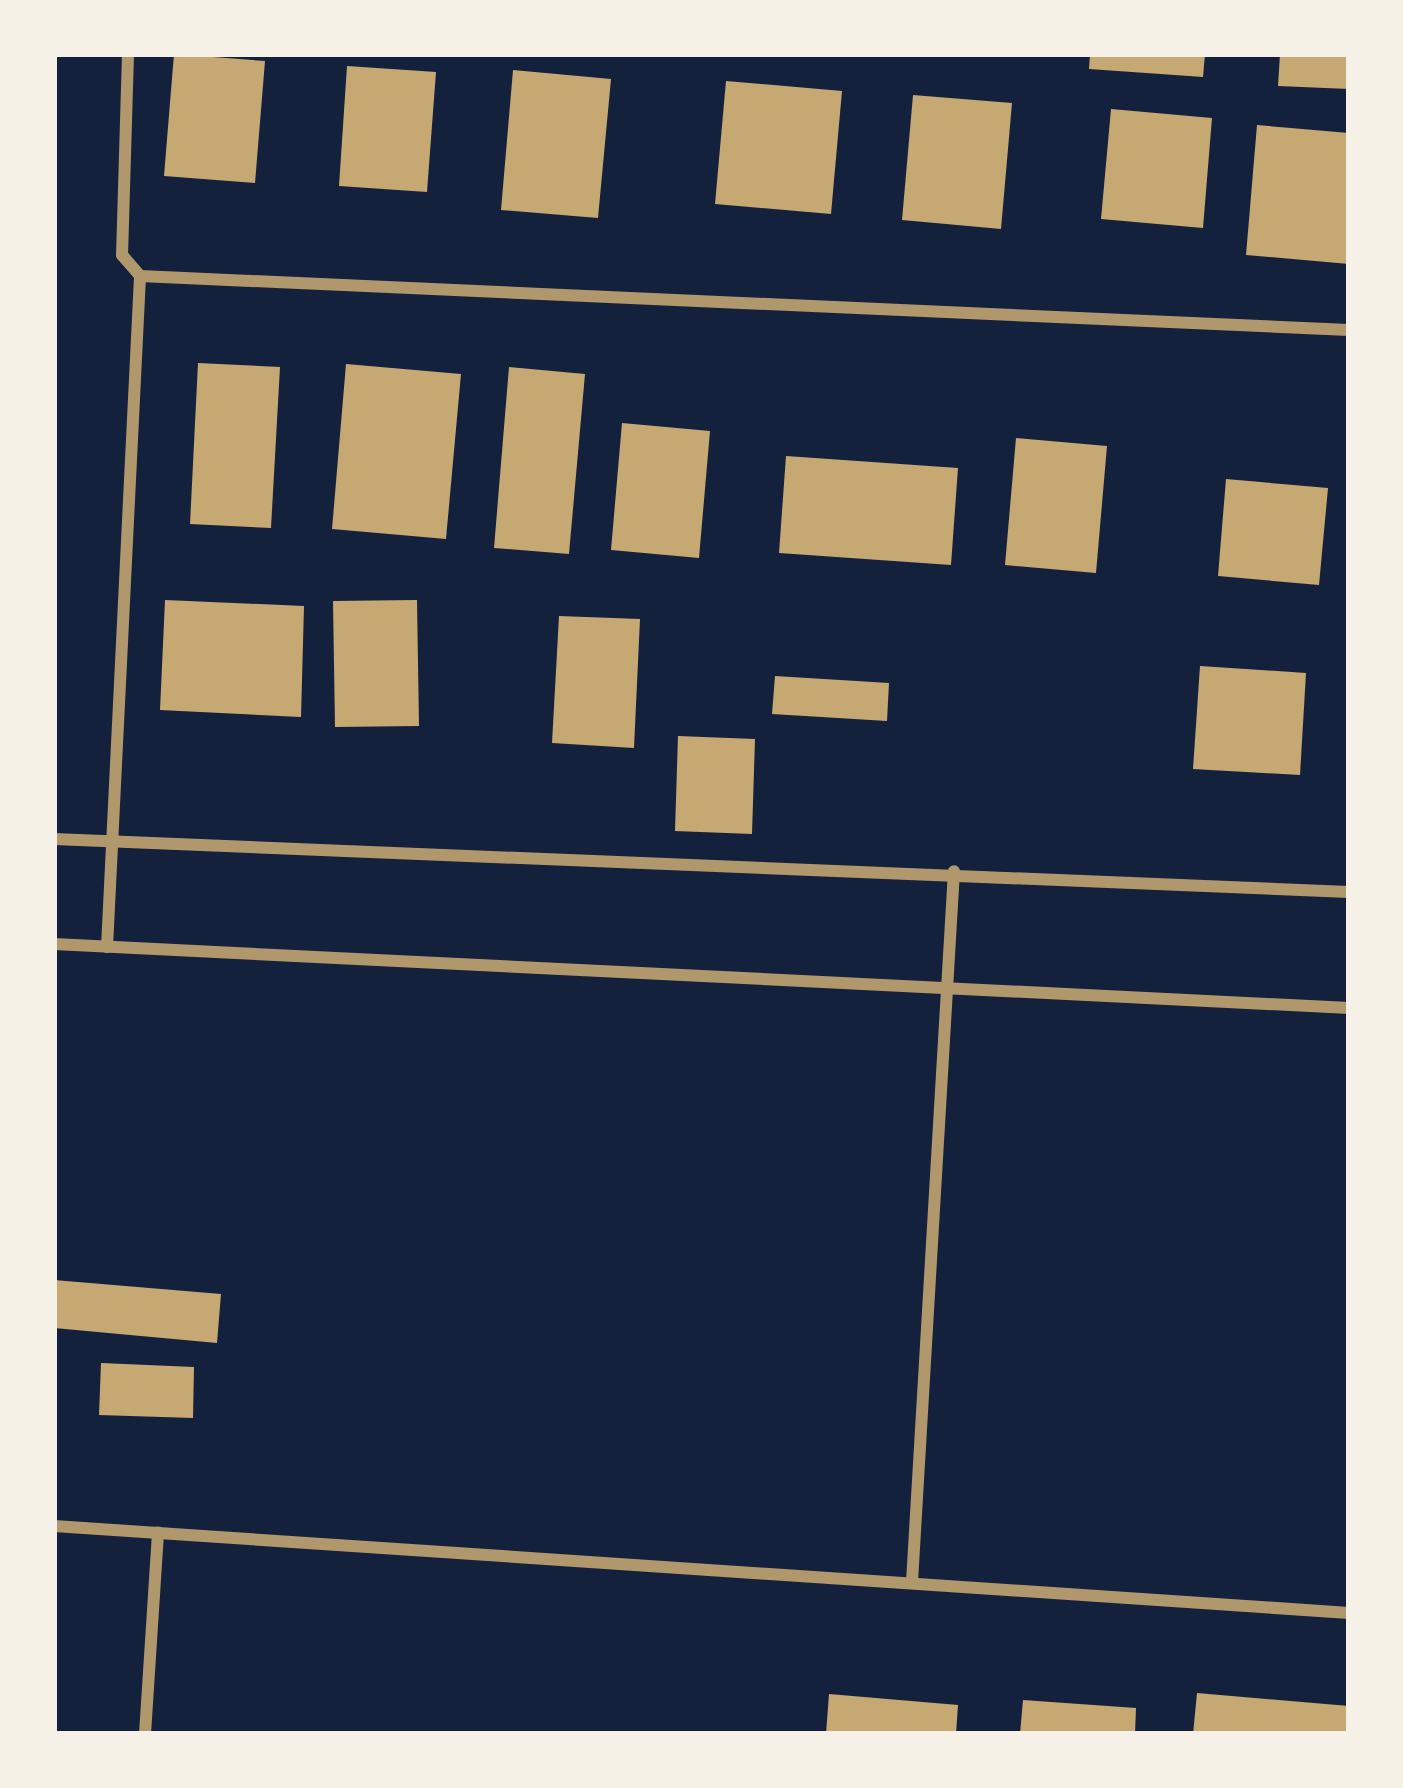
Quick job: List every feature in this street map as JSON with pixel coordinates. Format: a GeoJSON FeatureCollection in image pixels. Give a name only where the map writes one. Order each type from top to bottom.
{"type":"FeatureCollection","features":[{"type":"Feature","properties":{"kind":"street"},"geometry":{"type":"LineString","coordinates":[[107,946],[140,276],[122,255],[128,54]]}},
{"type":"Feature","properties":{"kind":"street"},"geometry":{"type":"LineString","coordinates":[[140,276],[1349,330]]}},
{"type":"Feature","properties":{"kind":"street"},"geometry":{"type":"LineString","coordinates":[[54,839],[954,872],[1349,892]]}},
{"type":"Feature","properties":{"kind":"street"},"geometry":{"type":"LineString","coordinates":[[912,1582],[954,872]]}},
{"type":"Feature","properties":{"kind":"street"},"geometry":{"type":"LineString","coordinates":[[54,944],[946,983],[1349,1008]]}},
{"type":"Feature","properties":{"kind":"street"},"geometry":{"type":"LineString","coordinates":[[54,1526],[1349,1613]]}},
{"type":"Feature","properties":{"kind":"street"},"geometry":{"type":"LineString","coordinates":[[145,1734],[158,1532]]}},
{"type":"Feature","properties":{"kind":"building"},"geometry":{"type":"Polygon","coordinates":[[[174,54],[265,61],[255,183],[164,176],[174,54]]]}},
{"type":"Feature","properties":{"kind":"building"},"geometry":{"type":"Polygon","coordinates":[[[1090,54],[1205,54],[1203,77],[1089,69],[1090,54]]]}},
{"type":"Feature","properties":{"kind":"building"},"geometry":{"type":"Polygon","coordinates":[[[1280,54],[1349,54],[1349,89],[1278,86],[1280,54]]]}},
{"type":"Feature","properties":{"kind":"building"},"geometry":{"type":"Polygon","coordinates":[[[347,66],[436,72],[427,192],[339,186],[347,66]]]}},
{"type":"Feature","properties":{"kind":"building"},"geometry":{"type":"Polygon","coordinates":[[[513,70],[611,79],[598,218],[501,210],[513,70]]]}},
{"type":"Feature","properties":{"kind":"building"},"geometry":{"type":"Polygon","coordinates":[[[726,81],[842,91],[831,214],[715,204],[726,81]]]}},
{"type":"Feature","properties":{"kind":"building"},"geometry":{"type":"Polygon","coordinates":[[[913,95],[1012,103],[1001,229],[902,220],[913,95]]]}},
{"type":"Feature","properties":{"kind":"building"},"geometry":{"type":"Polygon","coordinates":[[[1111,109],[1212,118],[1203,228],[1101,219],[1111,109]]]}},
{"type":"Feature","properties":{"kind":"building"},"geometry":{"type":"Polygon","coordinates":[[[1257,125],[1349,133],[1349,264],[1246,255],[1257,125]]]}},
{"type":"Feature","properties":{"kind":"building"},"geometry":{"type":"Polygon","coordinates":[[[198,363],[280,367],[271,528],[190,524],[198,363]]]}},
{"type":"Feature","properties":{"kind":"building"},"geometry":{"type":"Polygon","coordinates":[[[346,364],[461,374],[446,539],[332,529],[346,364]]]}},
{"type":"Feature","properties":{"kind":"building"},"geometry":{"type":"Polygon","coordinates":[[[509,367],[585,374],[569,554],[494,548],[509,367]]]}},
{"type":"Feature","properties":{"kind":"building"},"geometry":{"type":"Polygon","coordinates":[[[622,423],[710,431],[699,558],[611,550],[622,423]]]}},
{"type":"Feature","properties":{"kind":"building"},"geometry":{"type":"Polygon","coordinates":[[[1016,438],[1107,446],[1096,573],[1005,565],[1016,438]]]}},
{"type":"Feature","properties":{"kind":"building"},"geometry":{"type":"Polygon","coordinates":[[[786,456],[958,468],[951,565],[779,553],[786,456]]]}},
{"type":"Feature","properties":{"kind":"building"},"geometry":{"type":"Polygon","coordinates":[[[1226,479],[1328,488],[1319,585],[1218,576],[1226,479]]]}},
{"type":"Feature","properties":{"kind":"building"},"geometry":{"type":"Polygon","coordinates":[[[165,600],[304,606],[301,717],[160,710],[165,600]]]}},
{"type":"Feature","properties":{"kind":"building"},"geometry":{"type":"Polygon","coordinates":[[[417,600],[419,726],[335,727],[333,601],[417,600]]]}},
{"type":"Feature","properties":{"kind":"building"},"geometry":{"type":"Polygon","coordinates":[[[559,616],[640,619],[634,748],[552,743],[559,616]]]}},
{"type":"Feature","properties":{"kind":"building"},"geometry":{"type":"Polygon","coordinates":[[[1200,666],[1306,673],[1300,775],[1193,769],[1200,666]]]}},
{"type":"Feature","properties":{"kind":"building"},"geometry":{"type":"Polygon","coordinates":[[[775,676],[889,683],[887,721],[772,714],[775,676]]]}},
{"type":"Feature","properties":{"kind":"building"},"geometry":{"type":"Polygon","coordinates":[[[678,736],[755,739],[752,834],[675,831],[678,736]]]}},
{"type":"Feature","properties":{"kind":"building"},"geometry":{"type":"Polygon","coordinates":[[[54,1280],[221,1294],[217,1343],[54,1328],[54,1280]]]}},
{"type":"Feature","properties":{"kind":"building"},"geometry":{"type":"Polygon","coordinates":[[[101,1363],[194,1367],[193,1418],[99,1415],[101,1363]]]}},
{"type":"Feature","properties":{"kind":"building"},"geometry":{"type":"Polygon","coordinates":[[[1197,1693],[1349,1706],[1349,1734],[1193,1734],[1197,1693]]]}},
{"type":"Feature","properties":{"kind":"building"},"geometry":{"type":"Polygon","coordinates":[[[829,1694],[958,1705],[956,1734],[826,1734],[829,1694]]]}},
{"type":"Feature","properties":{"kind":"building"},"geometry":{"type":"Polygon","coordinates":[[[1023,1700],[1136,1708],[1135,1734],[1020,1734],[1023,1700]]]}}]}
